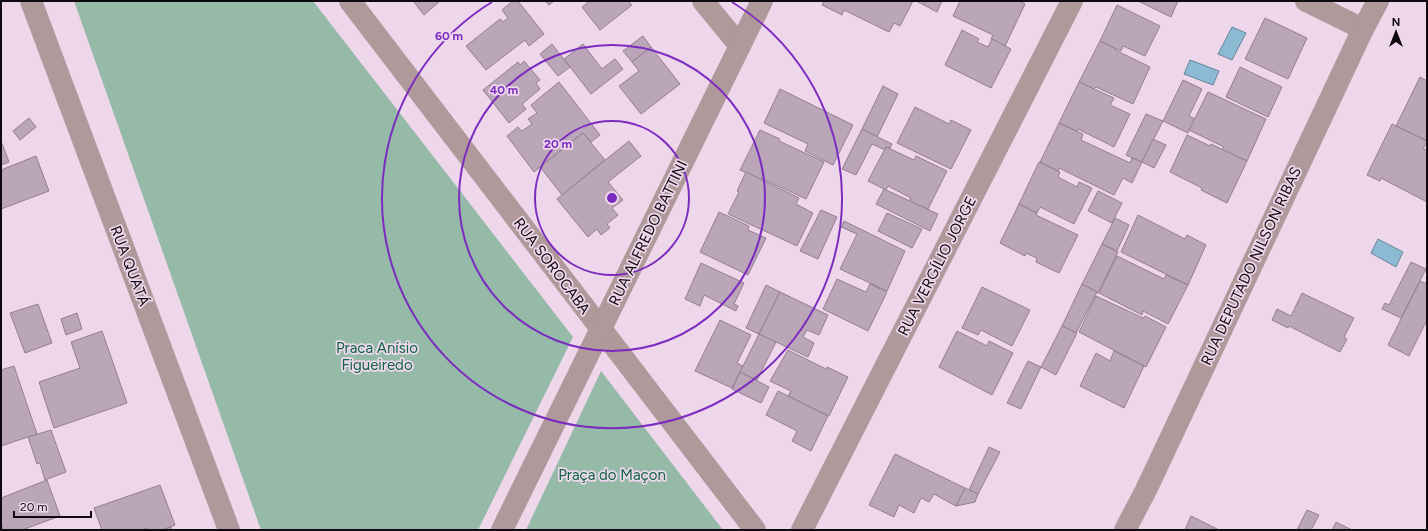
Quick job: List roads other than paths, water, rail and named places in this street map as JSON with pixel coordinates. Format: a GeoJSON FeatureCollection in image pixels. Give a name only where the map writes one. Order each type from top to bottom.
{"type":"FeatureCollection","features":[{"type":"Feature","properties":{"kind":"street","name":"RUA QUATÁ"},"geometry":{"type":"LineString","coordinates":[[31,1],[229,530]]}},
{"type":"Feature","properties":{"kind":"street","name":"RUA SOROCABA"},"geometry":{"type":"LineString","coordinates":[[350,1],[755,530]]}},
{"type":"Feature","properties":{"kind":"street"},"geometry":{"type":"LineString","coordinates":[[703,1],[740,46]]}},
{"type":"Feature","properties":{"kind":"street","name":"RUA ALFREDO BATTINI"},"geometry":{"type":"LineString","coordinates":[[502,530],[762,1]]}},
{"type":"Feature","properties":{"kind":"street","name":"RUA VERGÍLIO JORGE"},"geometry":{"type":"LineString","coordinates":[[802,530],[1072,1]]}},
{"type":"Feature","properties":{"kind":"street"},"geometry":{"type":"LineString","coordinates":[[1306,1],[1363,29]]}},
{"type":"Feature","properties":{"kind":"street","name":"RUA DEPUTADO NILSON RIBAS"},"geometry":{"type":"LineString","coordinates":[[1125,530],[1146,490],[1363,29],[1378,1]]}},
{"type":"Feature","properties":{"kind":"water"},"geometry":{"type":"Polygon","coordinates":[[[1232,27],[1246,33],[1232,60],[1218,54],[1232,27]]]}},
{"type":"Feature","properties":{"kind":"water"},"geometry":{"type":"Polygon","coordinates":[[[1190,60],[1219,71],[1213,85],[1184,74],[1190,60]]]}},
{"type":"Feature","properties":{"kind":"water"},"geometry":{"type":"Polygon","coordinates":[[[1378,239],[1403,252],[1396,267],[1371,253],[1378,239]]]}},
{"type":"Feature","properties":{"kind":"park label","name":"Praca Anísio Figueiredo"},"geometry":{"type":"Point","coordinates":[377,356]}},
{"type":"Feature","properties":{"kind":"park label","name":"Praça do Maçon"},"geometry":{"type":"Point","coordinates":[612,475]}}]}
